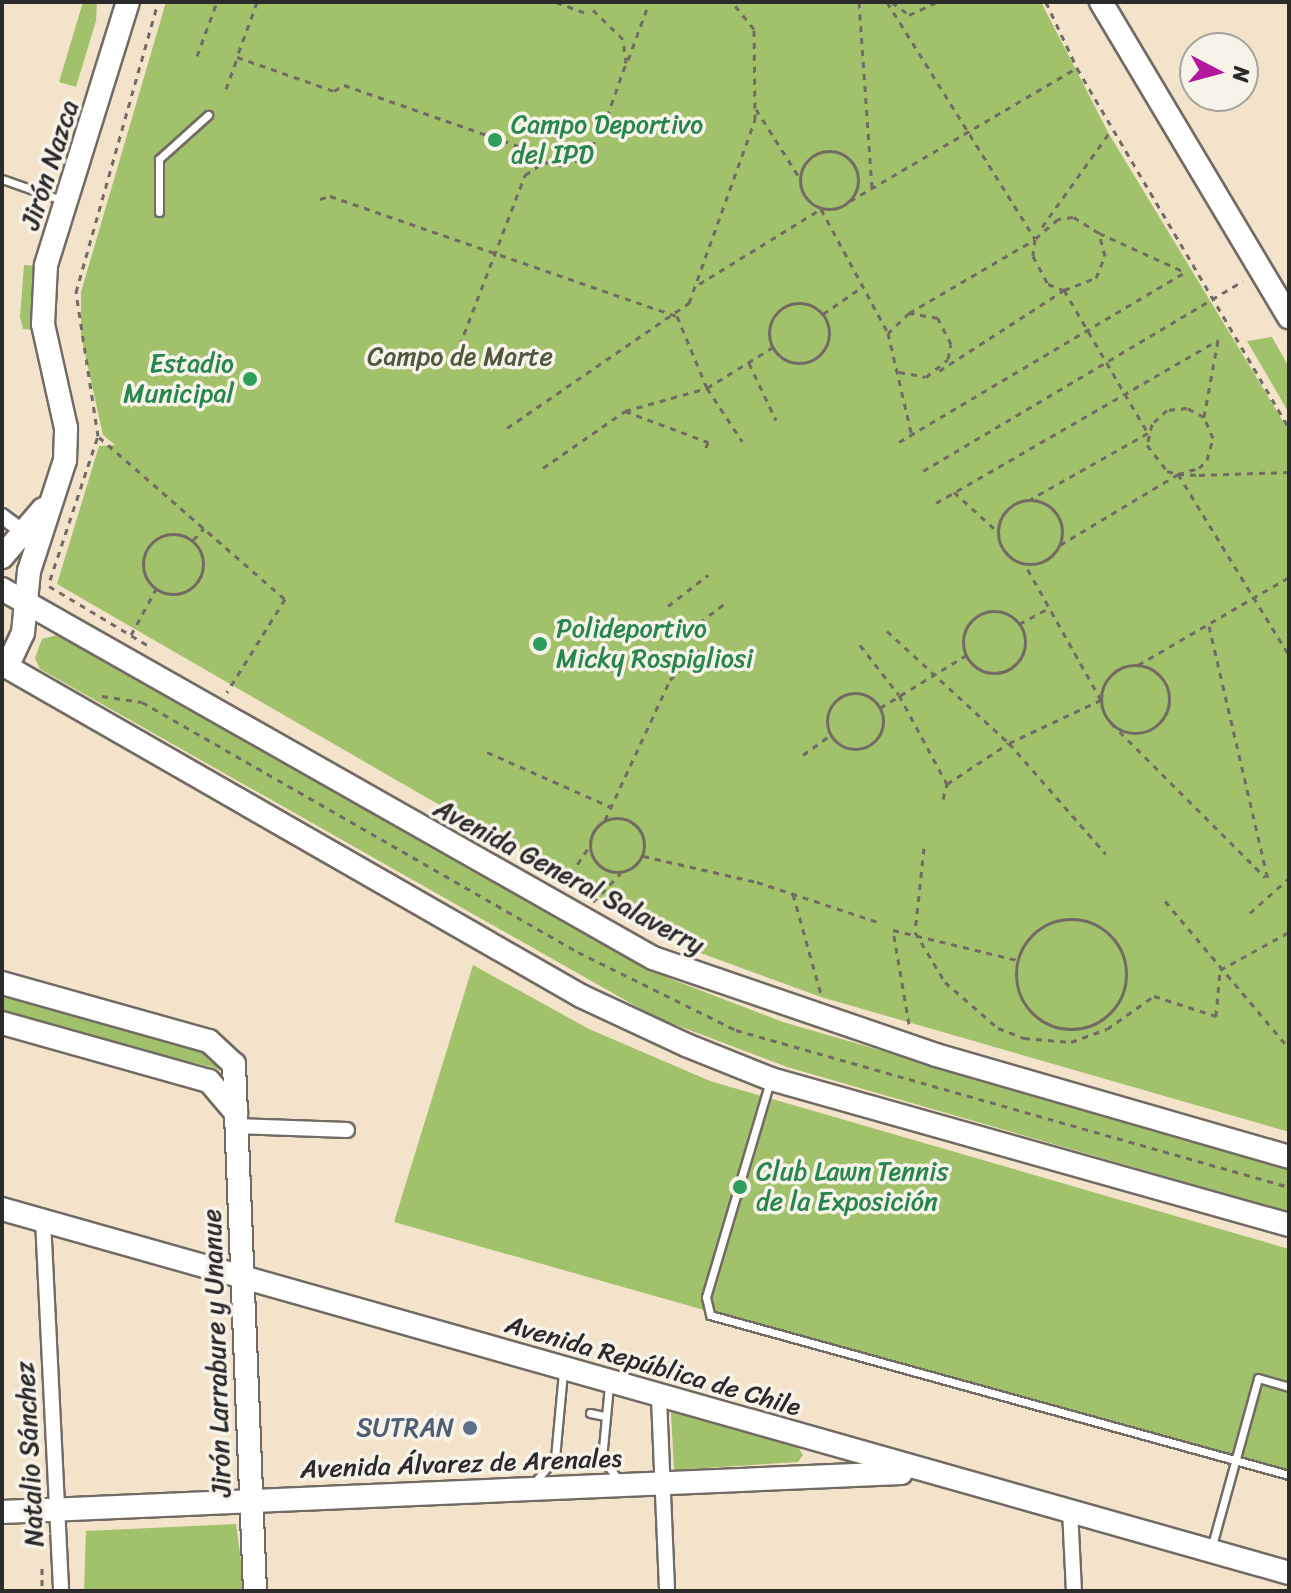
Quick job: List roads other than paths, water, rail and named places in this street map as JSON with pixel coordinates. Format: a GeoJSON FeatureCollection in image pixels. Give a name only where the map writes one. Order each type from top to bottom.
{"type":"FeatureCollection","features":[{"type":"Feature","properties":{"kind":"main road","name":"Jirón Nazca"},"geometry":{"type":"LineString","coordinates":[[4,669],[28,612],[23,600],[32,539],[56,488],[66,428],[42,298],[128,2]]}},
{"type":"Feature","properties":{"kind":"main road"},"geometry":{"type":"LineString","coordinates":[[1107,4],[1289,317]]}},
{"type":"Feature","properties":{"kind":"main road","name":"Jirón Nazca"},"geometry":{"type":"LineString","coordinates":[[2,557],[32,539]]}},
{"type":"Feature","properties":{"kind":"main road","name":"Avenida General Salaverry"},"geometry":{"type":"LineString","coordinates":[[2,589],[220,703],[559,909],[701,979],[1289,1157]]}},
{"type":"Feature","properties":{"kind":"main road"},"geometry":{"type":"LineString","coordinates":[[4,669],[581,996],[771,1079],[1289,1225]]}},
{"type":"Feature","properties":{"kind":"main road"},"geometry":{"type":"LineString","coordinates":[[2,983],[217,1044],[220,1068],[209,1081]]}},
{"type":"Feature","properties":{"kind":"main road"},"geometry":{"type":"LineString","coordinates":[[2,1023],[209,1081],[236,1120]]}},
{"type":"Feature","properties":{"kind":"main road","name":"Jirón Larrabure y Unanue"},"geometry":{"type":"LineString","coordinates":[[217,1044],[234,1064],[255,1591]]}},
{"type":"Feature","properties":{"kind":"main road","name":"Avenida República de Chile"},"geometry":{"type":"LineString","coordinates":[[2,1209],[659,1398],[1289,1573]]}},
{"type":"Feature","properties":{"kind":"main road","name":"Avenida Álvarez de Arenales"},"geometry":{"type":"LineString","coordinates":[[2,1512],[922,1472]]}},
{"type":"Feature","properties":{"kind":"street"},"geometry":{"type":"LineString","coordinates":[[2,516],[32,539]]}},
{"type":"Feature","properties":{"kind":"street"},"geometry":{"type":"LineString","coordinates":[[236,1120],[347,1130]]}},
{"type":"Feature","properties":{"kind":"street","name":"Natalio Sánchez"},"geometry":{"type":"LineString","coordinates":[[43,1220],[61,1591]]}},
{"type":"Feature","properties":{"kind":"street"},"geometry":{"type":"LineString","coordinates":[[659,1398],[667,1591]]}},
{"type":"Feature","properties":{"kind":"street"},"geometry":{"type":"LineString","coordinates":[[1070,1510],[1074,1591]]}},
{"type":"Feature","properties":{"kind":"lane"},"geometry":{"type":"LineString","coordinates":[[159,212],[159,159],[208,115]]}},
{"type":"Feature","properties":{"kind":"lane"},"geometry":{"type":"LineString","coordinates":[[2,179],[68,202]]}},
{"type":"Feature","properties":{"kind":"lane"},"geometry":{"type":"LineString","coordinates":[[771,1079],[706,1297],[710,1315],[1289,1475]]}},
{"type":"Feature","properties":{"kind":"lane"},"geometry":{"type":"LineString","coordinates":[[530,1489],[555,1458],[563,1408],[563,1370]]}},
{"type":"Feature","properties":{"kind":"lane"},"geometry":{"type":"LineString","coordinates":[[1211,1551],[1258,1378],[1289,1387]]}},
{"type":"Feature","properties":{"kind":"lane"},"geometry":{"type":"LineString","coordinates":[[609,1383],[602,1459],[622,1485]]}},
{"type":"Feature","properties":{"kind":"lane"},"geometry":{"type":"LineString","coordinates":[[590,1413],[604,1416]]}},
{"type":"Feature","properties":{"kind":"lane"},"geometry":{"type":"LineString","coordinates":[[555,1458],[568,1458]]}},
{"type":"Feature","properties":{"kind":"lane"},"geometry":{"type":"LineString","coordinates":[[592,1458],[602,1459]]}},
{"type":"Feature","properties":{"kind":"place","name":"Campo Deportivo del IPD"},"geometry":{"type":"Point","coordinates":[495,140]}},
{"type":"Feature","properties":{"kind":"place","name":"Estadio Municipal"},"geometry":{"type":"Point","coordinates":[250,379]}},
{"type":"Feature","properties":{"kind":"place","name":"Polideportivo Micky Rospigliosi"},"geometry":{"type":"Point","coordinates":[540,644]}},
{"type":"Feature","properties":{"kind":"place","name":"Club Lawn Tennis de la Exposición"},"geometry":{"type":"Point","coordinates":[740,1187]}},
{"type":"Feature","properties":{"kind":"place","name":"SUTRAN"},"geometry":{"type":"Point","coordinates":[470,1428]}},
{"type":"Feature","properties":{"kind":"park label","name":"Campo de Marte"},"geometry":{"type":"Point","coordinates":[460,357]}}]}
